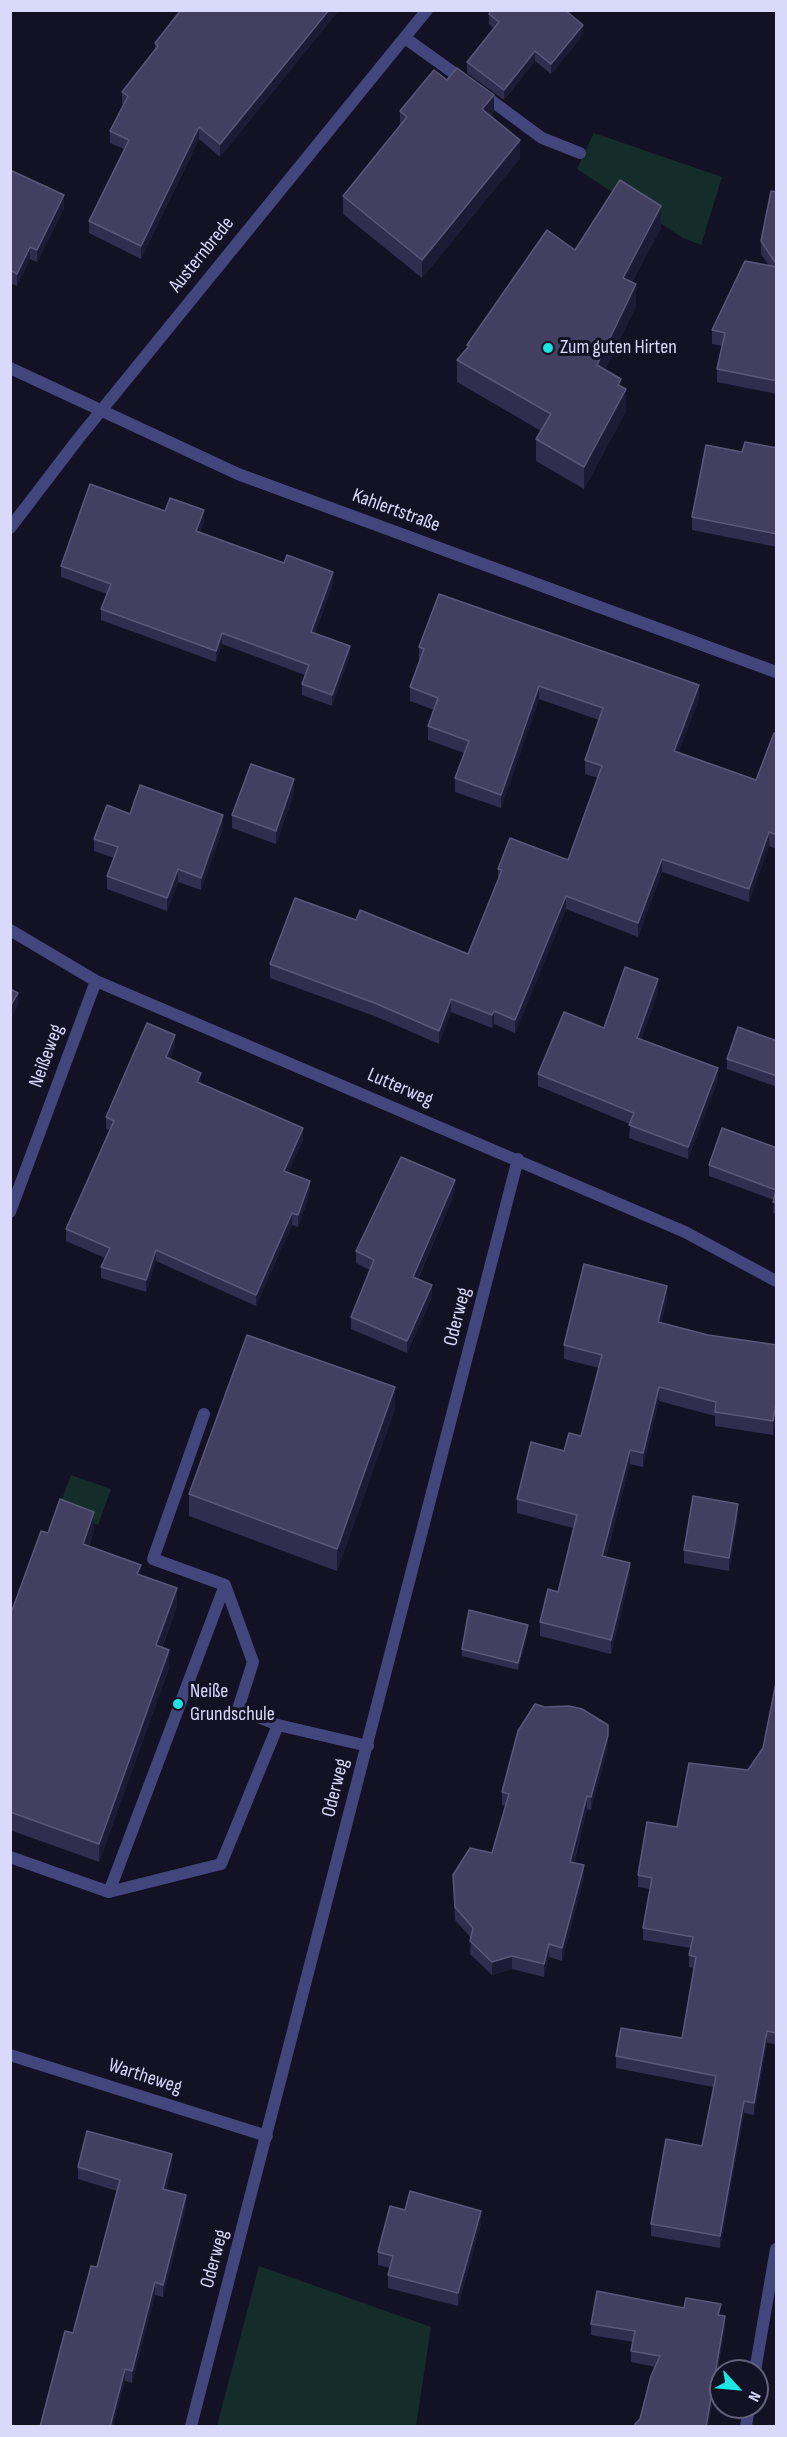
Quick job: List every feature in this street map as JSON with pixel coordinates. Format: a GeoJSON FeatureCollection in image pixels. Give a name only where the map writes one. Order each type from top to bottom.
{"type":"FeatureCollection","features":[{"type":"Feature","properties":{"kind":"street","name":"Austernbrede"},"geometry":{"type":"LineString","coordinates":[[10,528],[101,412],[427,10]]}},
{"type":"Feature","properties":{"kind":"street"},"geometry":{"type":"LineString","coordinates":[[405,38],[542,138],[580,153]]}},
{"type":"Feature","properties":{"kind":"street","name":"Kahlertstraße"},"geometry":{"type":"LineString","coordinates":[[10,368],[238,474],[777,672]]}},
{"type":"Feature","properties":{"kind":"street","name":"Lutterweg"},"geometry":{"type":"LineString","coordinates":[[10,930],[96,981],[686,1232],[777,1281]]}},
{"type":"Feature","properties":{"kind":"street","name":"Neißeweg"},"geometry":{"type":"LineString","coordinates":[[10,1212],[96,981]]}},
{"type":"Feature","properties":{"kind":"street","name":"Oderweg"},"geometry":{"type":"LineString","coordinates":[[191,2427],[518,1159]]}},
{"type":"Feature","properties":{"kind":"street"},"geometry":{"type":"LineString","coordinates":[[204,1414],[153,1559],[225,1585]]}},
{"type":"Feature","properties":{"kind":"street"},"geometry":{"type":"LineString","coordinates":[[225,1585],[253,1662],[238,1709],[278,1725],[368,1746]]}},
{"type":"Feature","properties":{"kind":"street"},"geometry":{"type":"LineString","coordinates":[[109,1892],[225,1585]]}},
{"type":"Feature","properties":{"kind":"street"},"geometry":{"type":"LineString","coordinates":[[10,1857],[109,1892],[221,1864],[278,1725]]}},
{"type":"Feature","properties":{"kind":"street","name":"Wartheweg"},"geometry":{"type":"LineString","coordinates":[[10,2055],[267,2136]]}},
{"type":"Feature","properties":{"kind":"street"},"geometry":{"type":"LineString","coordinates":[[757,2359],[777,2249]]}},
{"type":"Feature","properties":{"kind":"green space"},"geometry":{"type":"Polygon","coordinates":[[[594,133],[722,177],[701,245],[683,238],[577,169],[594,133]]]}},
{"type":"Feature","properties":{"kind":"green space"},"geometry":{"type":"Polygon","coordinates":[[[71,1475],[111,1489],[98,1525],[58,1510],[71,1475]]]}},
{"type":"Feature","properties":{"kind":"green space"},"geometry":{"type":"Polygon","coordinates":[[[259,2266],[431,2327],[416,2426],[217,2426],[259,2266]]]}},
{"type":"Feature","properties":{"kind":"building"},"geometry":{"type":"Polygon","coordinates":[[[181,10],[329,10],[220,144],[199,127],[141,246],[89,221],[129,140],[110,131],[128,96],[122,92],[158,46],[155,43],[181,10]]]}},
{"type":"Feature","properties":{"kind":"building"},"geometry":{"type":"Polygon","coordinates":[[[491,10],[565,10],[583,25],[551,64],[535,51],[504,90],[467,62],[499,22],[489,14],[491,10]]]}},
{"type":"Feature","properties":{"kind":"building"},"geometry":{"type":"Polygon","coordinates":[[[457,68],[494,95],[482,109],[520,140],[422,260],[343,196],[407,117],[400,111],[434,70],[447,80],[457,68]]]}},
{"type":"Feature","properties":{"kind":"building"},"geometry":{"type":"Polygon","coordinates":[[[10,170],[64,195],[37,250],[30,247],[17,274],[10,270],[10,170]]]}},
{"type":"Feature","properties":{"kind":"building","name":"Zum guten Hirten"},"geometry":{"type":"Polygon","coordinates":[[[620,180],[661,206],[623,278],[636,284],[597,365],[621,379],[618,385],[626,389],[584,467],[536,439],[551,414],[457,360],[469,346],[467,345],[547,230],[575,250],[620,180]]]}},
{"type":"Feature","properties":{"kind":"building"},"geometry":{"type":"Polygon","coordinates":[[[771,191],[777,192],[777,265],[761,241],[771,191]]]}},
{"type":"Feature","properties":{"kind":"building"},"geometry":{"type":"Polygon","coordinates":[[[745,261],[777,267],[777,381],[717,369],[725,333],[712,330],[745,261]]]}},
{"type":"Feature","properties":{"kind":"building"},"geometry":{"type":"Polygon","coordinates":[[[745,442],[777,448],[777,534],[692,517],[706,445],[742,452],[745,442]]]}},
{"type":"Feature","properties":{"kind":"building"},"geometry":{"type":"Polygon","coordinates":[[[90,484],[165,511],[170,498],[204,510],[196,531],[284,563],[287,555],[333,572],[311,632],[350,646],[332,695],[302,684],[309,665],[222,633],[216,651],[101,609],[111,584],[61,566],[90,484]]]}},
{"type":"Feature","properties":{"kind":"building"},"geometry":{"type":"Polygon","coordinates":[[[439,594],[699,685],[674,751],[756,780],[774,733],[777,734],[777,835],[769,832],[749,889],[662,859],[638,923],[566,896],[515,1020],[494,1011],[492,1015],[451,999],[439,1031],[377,1004],[270,964],[295,898],[356,920],[360,910],[468,954],[502,870],[498,869],[510,838],[568,860],[602,766],[585,760],[603,708],[539,686],[501,795],[455,778],[469,741],[428,726],[438,698],[410,687],[424,649],[419,647],[439,594]]]}},
{"type":"Feature","properties":{"kind":"building"},"geometry":{"type":"Polygon","coordinates":[[[251,764],[294,779],[276,831],[232,815],[251,764]]]}},
{"type":"Feature","properties":{"kind":"building"},"geometry":{"type":"Polygon","coordinates":[[[140,785],[223,815],[201,878],[178,869],[167,898],[107,876],[118,847],[94,839],[107,805],[130,814],[140,785]]]}},
{"type":"Feature","properties":{"kind":"building"},"geometry":{"type":"Polygon","coordinates":[[[625,967],[658,979],[637,1038],[718,1068],[688,1147],[629,1125],[634,1113],[538,1074],[564,1012],[604,1028],[625,967]]]}},
{"type":"Feature","properties":{"kind":"building"},"geometry":{"type":"Polygon","coordinates":[[[10,989],[18,993],[10,1007],[10,989]]]}},
{"type":"Feature","properties":{"kind":"building"},"geometry":{"type":"Polygon","coordinates":[[[147,1023],[175,1035],[166,1057],[201,1073],[197,1082],[303,1128],[284,1171],[310,1181],[298,1215],[292,1213],[256,1295],[156,1250],[146,1280],[101,1267],[110,1248],[66,1229],[114,1121],[106,1117],[147,1023]]]}},
{"type":"Feature","properties":{"kind":"building"},"geometry":{"type":"Polygon","coordinates":[[[738,1027],[777,1041],[777,1076],[727,1059],[738,1027]]]}},
{"type":"Feature","properties":{"kind":"building"},"geometry":{"type":"Polygon","coordinates":[[[722,1128],[777,1148],[777,1203],[773,1202],[776,1190],[709,1165],[722,1128]]]}},
{"type":"Feature","properties":{"kind":"building"},"geometry":{"type":"Polygon","coordinates":[[[401,1157],[455,1180],[413,1277],[432,1285],[407,1341],[351,1317],[374,1260],[356,1251],[401,1157]]]}},
{"type":"Feature","properties":{"kind":"building"},"geometry":{"type":"Polygon","coordinates":[[[584,1264],[667,1286],[658,1322],[708,1335],[777,1345],[777,1398],[773,1421],[715,1412],[716,1402],[659,1387],[643,1453],[630,1450],[602,1556],[630,1563],[611,1640],[540,1622],[548,1589],[558,1592],[577,1515],[517,1499],[531,1442],[564,1451],[569,1433],[581,1436],[602,1355],[564,1345],[584,1264]]]}},
{"type":"Feature","properties":{"kind":"building"},"geometry":{"type":"Polygon","coordinates":[[[247,1335],[395,1387],[337,1549],[189,1494],[247,1335]]]}},
{"type":"Feature","properties":{"kind":"building"},"geometry":{"type":"Polygon","coordinates":[[[693,1496],[738,1504],[729,1558],[684,1550],[693,1496]]]}},
{"type":"Feature","properties":{"kind":"building"},"geometry":{"type":"Polygon","coordinates":[[[60,1499],[94,1512],[83,1544],[141,1565],[137,1574],[177,1588],[156,1645],[169,1650],[99,1844],[10,1812],[10,1616],[41,1531],[48,1533],[60,1499]]]}},
{"type":"Feature","properties":{"kind":"building"},"geometry":{"type":"Polygon","coordinates":[[[469,1610],[528,1625],[518,1663],[462,1649],[469,1610]]]}},
{"type":"Feature","properties":{"kind":"building"},"geometry":{"type":"Polygon","coordinates":[[[777,1678],[777,2028],[776,2033],[767,2031],[754,2103],[744,2101],[720,2236],[651,2224],[666,2139],[702,2146],[716,2076],[616,2056],[621,2028],[682,2038],[696,1957],[689,1955],[693,1937],[643,1928],[652,1878],[638,1875],[647,1822],[677,1827],[689,1763],[748,1770],[763,1748],[777,1678]]]}},
{"type":"Feature","properties":{"kind":"building"},"geometry":{"type":"Polygon","coordinates":[[[535,1704],[545,1707],[569,1706],[582,1709],[608,1725],[608,1735],[591,1797],[587,1796],[570,1862],[584,1865],[562,1948],[549,1944],[544,1964],[512,1956],[492,1962],[470,1941],[473,1928],[455,1907],[453,1875],[470,1848],[492,1853],[509,1794],[502,1792],[518,1731],[535,1704]]]}},
{"type":"Feature","properties":{"kind":"building"},"geometry":{"type":"Polygon","coordinates":[[[87,2131],[172,2154],[163,2189],[186,2195],[163,2285],[155,2282],[132,2371],[125,2369],[110,2427],[40,2427],[65,2331],[73,2333],[91,2266],[97,2267],[120,2180],[78,2167],[87,2131]]]}},
{"type":"Feature","properties":{"kind":"building"},"geometry":{"type":"Polygon","coordinates":[[[410,2191],[481,2211],[458,2293],[388,2275],[393,2256],[378,2252],[390,2206],[405,2210],[410,2191]]]}},
{"type":"Feature","properties":{"kind":"building"},"geometry":{"type":"Polygon","coordinates":[[[597,2291],[684,2308],[686,2298],[721,2304],[718,2315],[725,2316],[718,2359],[709,2359],[709,2409],[706,2427],[635,2427],[640,2419],[651,2376],[660,2356],[631,2351],[635,2331],[591,2324],[597,2291]]]}},
{"type":"Feature","properties":{"kind":"place","name":"Zum guten Hirten"},"geometry":{"type":"Point","coordinates":[548,348]}},
{"type":"Feature","properties":{"kind":"place","name":"Neiße Grundschule"},"geometry":{"type":"Point","coordinates":[178,1704]}}]}
